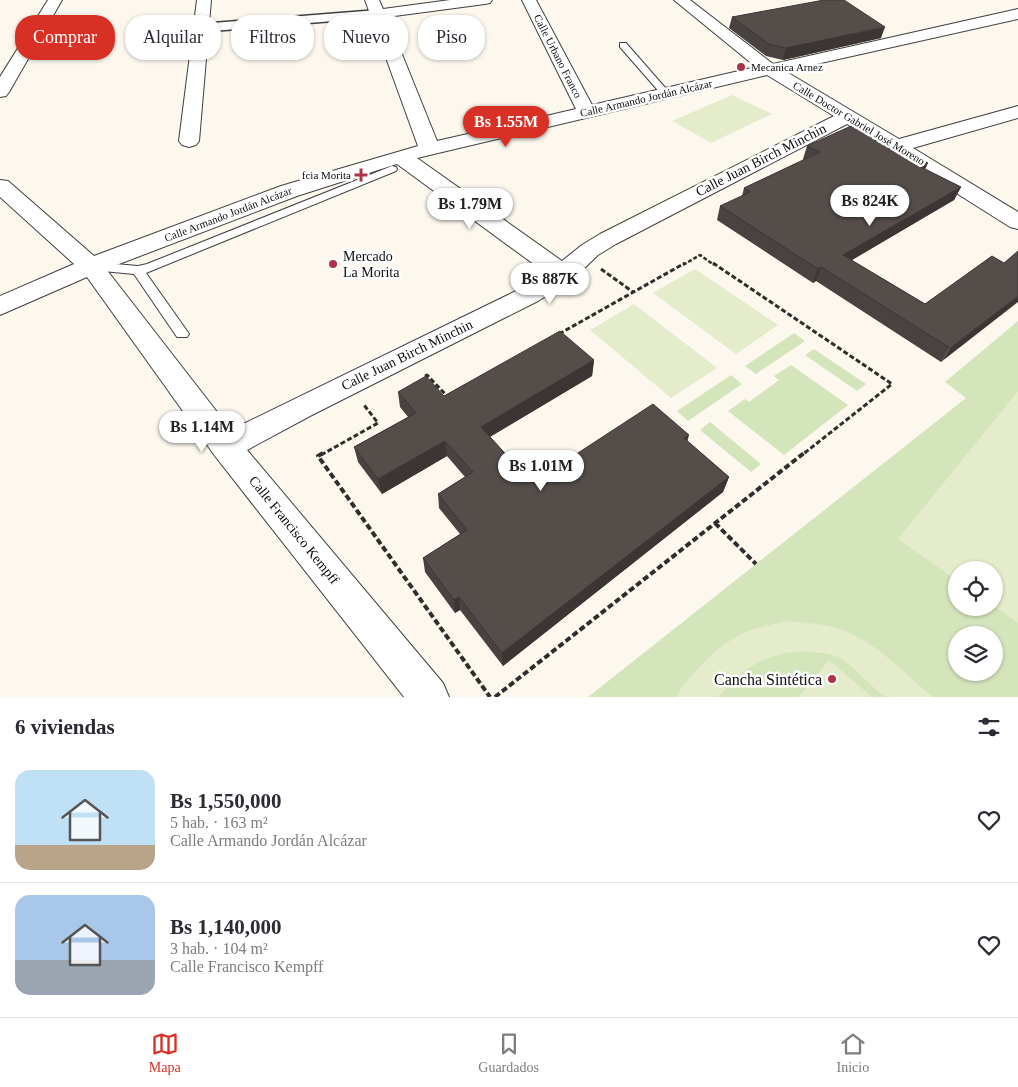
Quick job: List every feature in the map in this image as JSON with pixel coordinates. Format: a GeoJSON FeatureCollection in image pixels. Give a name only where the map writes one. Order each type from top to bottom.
{"type":"FeatureCollection","features":[{"type":"Feature","properties":{"kind":"street"},"geometry":{"type":"LineString","coordinates":[[0,92],[55,0]]}},
{"type":"Feature","properties":{"kind":"street"},"geometry":{"type":"LineString","coordinates":[[202,15],[204,0]]}},
{"type":"Feature","properties":{"kind":"street"},"geometry":{"type":"LineString","coordinates":[[221,25],[375,7],[485,0]]}},
{"type":"Feature","properties":{"kind":"street","name":"Calle Urbano Franco"},"geometry":{"type":"LineString","coordinates":[[529,0],[587,112]]}},
{"type":"Feature","properties":{"kind":"street","name":"Calle Doctor Gabriel José Moreno"},"geometry":{"type":"LineString","coordinates":[[681,0],[770,70],[897,146],[1018,222]]}},
{"type":"Feature","properties":{"kind":"street"},"geometry":{"type":"LineString","coordinates":[[375,7],[429,147]]}},
{"type":"Feature","properties":{"kind":"street","name":"Calle Armando Jordán Alcázar"},"geometry":{"type":"LineString","coordinates":[[0,306],[91,266],[289,191],[396,162],[429,147],[770,70],[892,35],[1012,10]]}},
{"type":"Feature","properties":{"kind":"street"},"geometry":{"type":"LineString","coordinates":[[188,141],[197,60]]}},
{"type":"Feature","properties":{"kind":"street"},"geometry":{"type":"LineString","coordinates":[[897,146],[1018,112]]}},
{"type":"Feature","properties":{"kind":"street","name":"Calle Juan Birch Minchin"},"geometry":{"type":"LineString","coordinates":[[226,447],[300,408],[529,295],[563,274],[590,250],[608,239],[848,116]]}},
{"type":"Feature","properties":{"kind":"street"},"geometry":{"type":"LineString","coordinates":[[396,162],[563,274]]}},
{"type":"Feature","properties":{"kind":"street","name":"Calle Francisco Kempff"},"geometry":{"type":"LineString","coordinates":[[0,186],[91,266],[226,447],[429,697]]}},
{"type":"Feature","properties":{"kind":"lane"},"geometry":{"type":"LineString","coordinates":[[623,45],[665,93]]}},
{"type":"Feature","properties":{"kind":"lane"},"geometry":{"type":"LineString","coordinates":[[91,266],[138,270],[163,264],[396,162]]}},
{"type":"Feature","properties":{"kind":"lane"},"geometry":{"type":"LineString","coordinates":[[138,270],[182,334]]}},
{"type":"Feature","properties":{"kind":"path"},"geometry":{"type":"LineString","coordinates":[[495,697],[892,384],[700,255],[556,336]]}},
{"type":"Feature","properties":{"kind":"path"},"geometry":{"type":"LineString","coordinates":[[584,257],[633,292]]}},
{"type":"Feature","properties":{"kind":"path"},"geometry":{"type":"LineString","coordinates":[[420,378],[427,374],[447,396],[455,392]]}},
{"type":"Feature","properties":{"kind":"path"},"geometry":{"type":"LineString","coordinates":[[370,401],[363,404],[378,423],[318,456],[490,697]]}},
{"type":"Feature","properties":{"kind":"path"},"geometry":{"type":"LineString","coordinates":[[715,523],[756,564]]}},
{"type":"Feature","properties":{"kind":"green space"},"geometry":{"type":"Polygon","coordinates":[[[732,95],[772,114],[711,143],[672,121],[732,95]]]}},
{"type":"Feature","properties":{"kind":"green space"},"geometry":{"type":"Polygon","coordinates":[[[695,269],[778,325],[736,354],[653,293],[695,269]]]}},
{"type":"Feature","properties":{"kind":"green space"},"geometry":{"type":"Polygon","coordinates":[[[634,304],[717,368],[671,398],[590,330],[634,304]]]}},
{"type":"Feature","properties":{"kind":"green space"},"geometry":{"type":"Polygon","coordinates":[[[1018,321],[1018,697],[588,697],[966,398],[945,382],[1018,321]]]}},
{"type":"Feature","properties":{"kind":"green space"},"geometry":{"type":"Polygon","coordinates":[[[794,333],[805,341],[756,374],[745,366],[794,333]]]}},
{"type":"Feature","properties":{"kind":"green space"},"geometry":{"type":"Polygon","coordinates":[[[814,349],[866,384],[857,391],[805,355],[814,349]]]}},
{"type":"Feature","properties":{"kind":"green space"},"geometry":{"type":"Polygon","coordinates":[[[791,365],[848,405],[784,455],[728,411],[745,399],[749,402],[779,380],[774,376],[791,365]]]}},
{"type":"Feature","properties":{"kind":"green space"},"geometry":{"type":"Polygon","coordinates":[[[731,375],[742,384],[688,421],[677,411],[731,375]]]}},
{"type":"Feature","properties":{"kind":"green space"},"geometry":{"type":"Polygon","coordinates":[[[1018,391],[1018,623],[1003,612],[1003,561],[948,561],[948,574],[898,539],[1018,391]]]}},
{"type":"Feature","properties":{"kind":"green space"},"geometry":{"type":"Polygon","coordinates":[[[710,422],[761,464],[751,472],[700,430],[710,422]]]}},
{"type":"Feature","properties":{"kind":"green space"},"geometry":{"type":"Polygon","coordinates":[[[789,621],[830,626],[855,636],[879,651],[933,697],[887,697],[840,658],[824,653],[800,652],[786,653],[760,661],[738,676],[719,697],[677,697],[683,685],[692,675],[708,658],[728,642],[761,627],[789,621]]]}},
{"type":"Feature","properties":{"kind":"green space","name":"Cancha Sintética"},"geometry":{"type":"Polygon","coordinates":[[[829,660],[872,697],[799,697],[829,660]]]}},
{"type":"Feature","properties":{"kind":"building"},"geometry":{"type":"Polygon","coordinates":[[[824,0],[844,0],[885,27],[786,48],[769,44],[732,17],[824,0]]]}},
{"type":"Feature","properties":{"kind":"building"},"geometry":{"type":"Polygon","coordinates":[[[851,126],[928,163],[921,167],[961,187],[843,255],[925,304],[992,256],[1004,263],[1018,251],[1018,296],[950,348],[821,267],[818,269],[720,206],[750,192],[744,188],[820,152],[807,146],[851,126]]]}},
{"type":"Feature","properties":{"kind":"building"},"geometry":{"type":"Polygon","coordinates":[[[560,331],[594,360],[481,427],[532,483],[653,404],[689,435],[684,438],[729,477],[502,653],[459,597],[454,600],[423,558],[467,530],[438,494],[473,472],[445,441],[378,479],[354,447],[416,413],[398,392],[426,376],[444,396],[560,331]]]}},
{"type":"Feature","properties":{"kind":"place","name":"Mecanica Arnez"},"geometry":{"type":"Point","coordinates":[741,67]}},
{"type":"Feature","properties":{"kind":"place","name":"fcia Morita"},"geometry":{"type":"Point","coordinates":[361,175]}},
{"type":"Feature","properties":{"kind":"place","name":"Mercado La Morita"},"geometry":{"type":"Point","coordinates":[333,264]}},
{"type":"Feature","properties":{"kind":"place","name":"Cancha Sintética"},"geometry":{"type":"Point","coordinates":[832,679]}}]}
